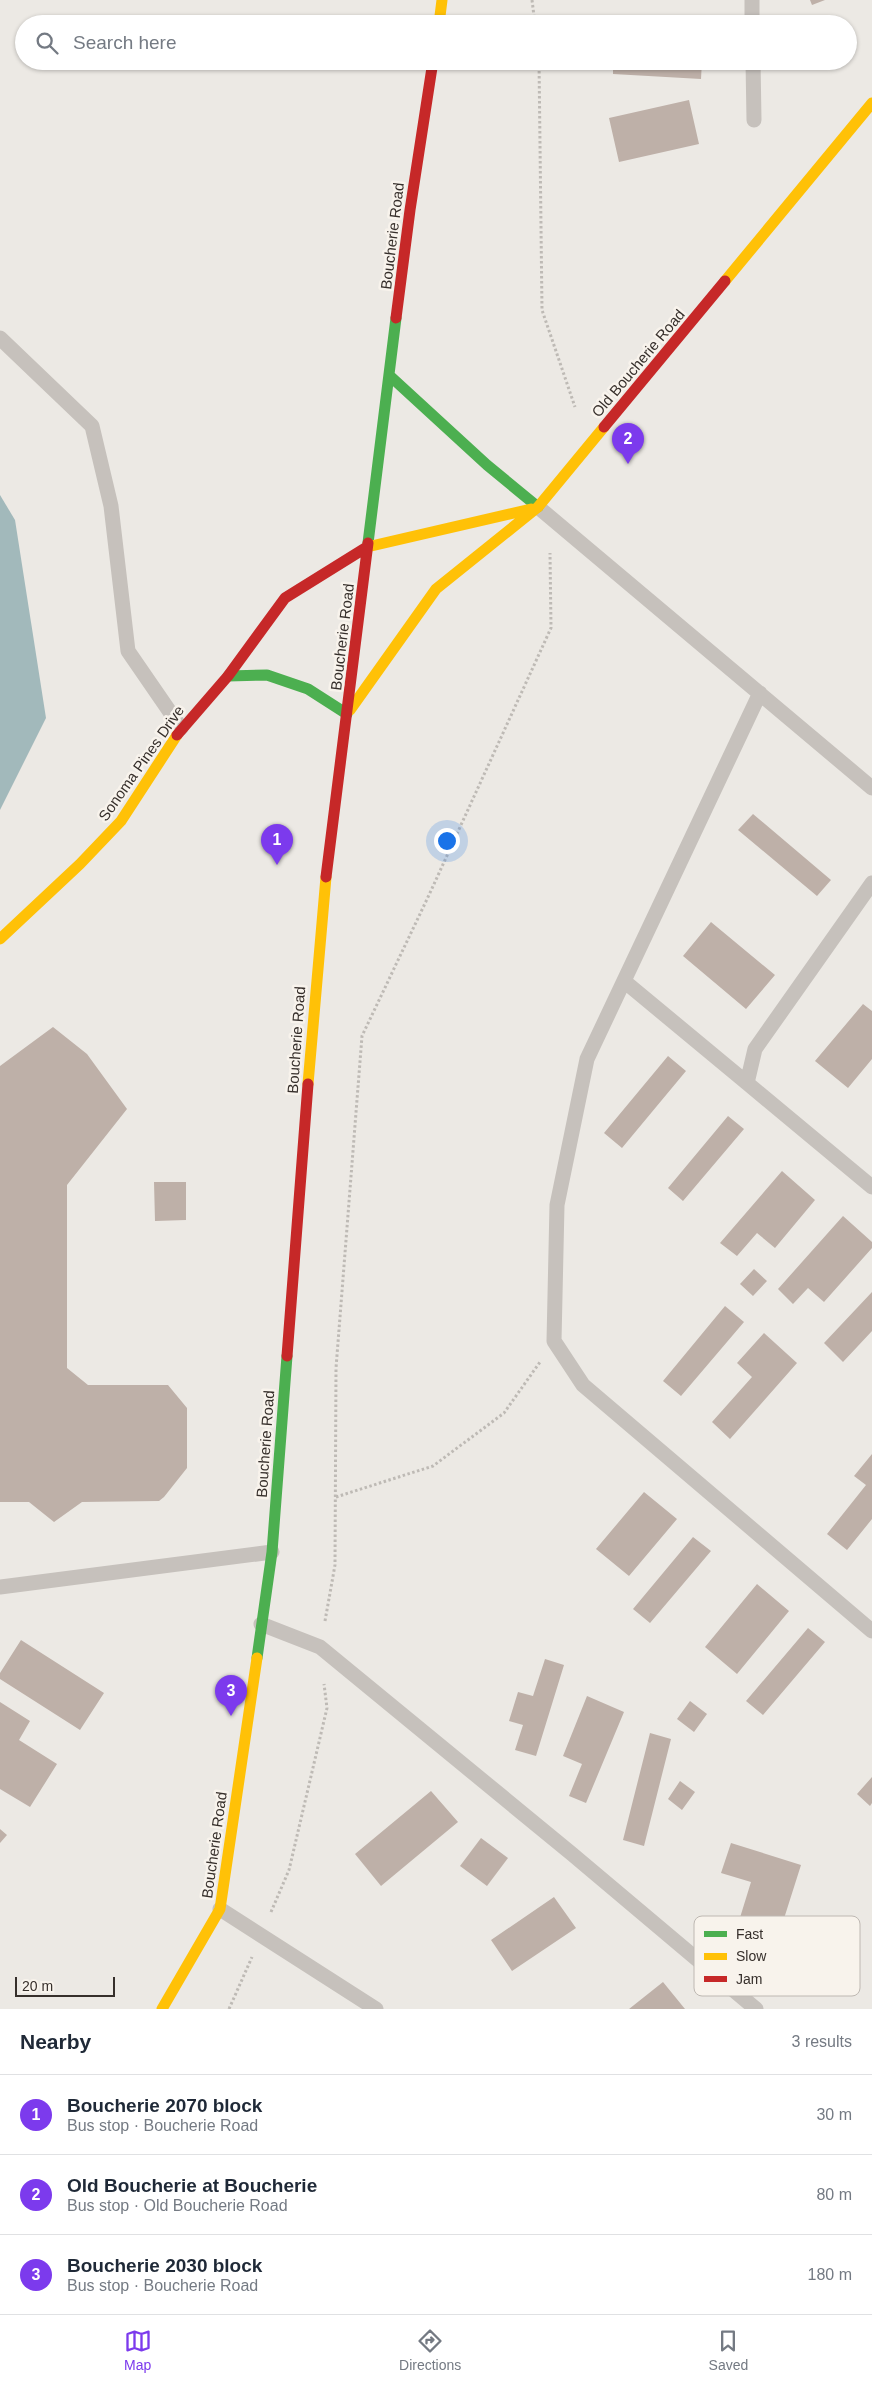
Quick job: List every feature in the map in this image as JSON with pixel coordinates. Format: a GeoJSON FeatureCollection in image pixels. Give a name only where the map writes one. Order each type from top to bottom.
{"type":"FeatureCollection","features":[{"type":"Feature","properties":{"kind":"main road"},"geometry":{"type":"LineString","coordinates":[[440,15],[442,0]]}},
{"type":"Feature","properties":{"kind":"main road","name":"Boucherie Road"},"geometry":{"type":"LineString","coordinates":[[162,2009],[220,1909],[272,1552],[322,906],[410,210],[432,70]]}},
{"type":"Feature","properties":{"kind":"main road","name":"Old Boucherie Road"},"geometry":{"type":"LineString","coordinates":[[347,714],[436,589],[538,507],[872,103]]}},
{"type":"Feature","properties":{"kind":"main road"},"geometry":{"type":"LineString","coordinates":[[390,376],[487,465],[538,507]]}},
{"type":"Feature","properties":{"kind":"main road"},"geometry":{"type":"LineString","coordinates":[[368,546],[538,507]]}},
{"type":"Feature","properties":{"kind":"main road","name":"Sonoma Pines Drive"},"geometry":{"type":"LineString","coordinates":[[0,939],[80,864],[121,821],[181,728],[228,676],[285,598],[368,546]]}},
{"type":"Feature","properties":{"kind":"main road"},"geometry":{"type":"LineString","coordinates":[[228,676],[267,675],[308,689],[347,714]]}},
{"type":"Feature","properties":{"kind":"lane"},"geometry":{"type":"LineString","coordinates":[[752,0],[752,15]]}},
{"type":"Feature","properties":{"kind":"lane"},"geometry":{"type":"LineString","coordinates":[[753,70],[754,120]]}},
{"type":"Feature","properties":{"kind":"lane"},"geometry":{"type":"LineString","coordinates":[[0,338],[92,426],[111,506],[128,651],[181,728]]}},
{"type":"Feature","properties":{"kind":"lane"},"geometry":{"type":"LineString","coordinates":[[538,507],[872,788]]}},
{"type":"Feature","properties":{"kind":"lane"},"geometry":{"type":"LineString","coordinates":[[760,694],[586,1059],[557,1205],[554,1341],[583,1385],[872,1631]]}},
{"type":"Feature","properties":{"kind":"lane"},"geometry":{"type":"LineString","coordinates":[[747,1083],[755,1049],[872,883]]}},
{"type":"Feature","properties":{"kind":"lane"},"geometry":{"type":"LineString","coordinates":[[624,981],[872,1187]]}},
{"type":"Feature","properties":{"kind":"lane"},"geometry":{"type":"LineString","coordinates":[[0,1587],[272,1552]]}},
{"type":"Feature","properties":{"kind":"lane"},"geometry":{"type":"LineString","coordinates":[[261,1624],[320,1647],[694,1957]]}},
{"type":"Feature","properties":{"kind":"lane"},"geometry":{"type":"LineString","coordinates":[[220,1909],[376,2009]]}},
{"type":"Feature","properties":{"kind":"lane"},"geometry":{"type":"LineString","coordinates":[[741,1996],[756,2009]]}},
{"type":"Feature","properties":{"kind":"path"},"geometry":{"type":"LineString","coordinates":[[532,0],[534,15]]}},
{"type":"Feature","properties":{"kind":"path"},"geometry":{"type":"LineString","coordinates":[[539,70],[542,310],[575,407]]}},
{"type":"Feature","properties":{"kind":"path"},"geometry":{"type":"LineString","coordinates":[[229,2009],[289,1870],[327,1708],[320,1647],[335,1565],[336,1368],[362,1036],[430,895],[551,628],[550,553]]}},
{"type":"Feature","properties":{"kind":"path"},"geometry":{"type":"LineString","coordinates":[[336,1497],[433,1466],[504,1413],[554,1341]]}},
{"type":"Feature","properties":{"kind":"water"},"geometry":{"type":"Polygon","coordinates":[[[0,495],[15,520],[46,718],[0,810],[0,495]]]}},
{"type":"Feature","properties":{"kind":"building"},"geometry":{"type":"Polygon","coordinates":[[[810,0],[825,0],[812,5],[810,0]]]}},
{"type":"Feature","properties":{"kind":"building"},"geometry":{"type":"Polygon","coordinates":[[[613,70],[702,70],[701,79],[613,74],[613,70]]]}},
{"type":"Feature","properties":{"kind":"building"},"geometry":{"type":"Polygon","coordinates":[[[689,100],[699,144],[619,162],[609,118],[689,100]]]}},
{"type":"Feature","properties":{"kind":"building"},"geometry":{"type":"Polygon","coordinates":[[[753,814],[831,880],[817,896],[738,830],[753,814]]]}},
{"type":"Feature","properties":{"kind":"building"},"geometry":{"type":"Polygon","coordinates":[[[711,922],[775,975],[746,1009],[683,956],[711,922]]]}},
{"type":"Feature","properties":{"kind":"building"},"geometry":{"type":"Polygon","coordinates":[[[863,1004],[872,1011],[872,1059],[848,1088],[815,1061],[863,1004]]]}},
{"type":"Feature","properties":{"kind":"building"},"geometry":{"type":"Polygon","coordinates":[[[53,1027],[87,1054],[127,1109],[67,1185],[67,1368],[88,1385],[168,1385],[187,1408],[187,1468],[164,1497],[159,1501],[82,1502],[54,1522],[29,1502],[0,1502],[0,1066],[53,1027]]]}},
{"type":"Feature","properties":{"kind":"building"},"geometry":{"type":"Polygon","coordinates":[[[668,1056],[686,1071],[622,1148],[604,1133],[668,1056]]]}},
{"type":"Feature","properties":{"kind":"building"},"geometry":{"type":"Polygon","coordinates":[[[728,1116],[744,1129],[683,1201],[668,1188],[728,1116]]]}},
{"type":"Feature","properties":{"kind":"building"},"geometry":{"type":"Polygon","coordinates":[[[782,1171],[815,1200],[775,1248],[757,1233],[737,1256],[720,1243],[782,1171]]]}},
{"type":"Feature","properties":{"kind":"building"},"geometry":{"type":"Polygon","coordinates":[[[154,1182],[186,1182],[186,1220],[155,1221],[154,1182]]]}},
{"type":"Feature","properties":{"kind":"building"},"geometry":{"type":"Polygon","coordinates":[[[843,1216],[872,1242],[872,1248],[824,1302],[808,1288],[793,1304],[778,1289],[843,1216]]]}},
{"type":"Feature","properties":{"kind":"building"},"geometry":{"type":"Polygon","coordinates":[[[754,1269],[767,1281],[753,1296],[740,1284],[754,1269]]]}},
{"type":"Feature","properties":{"kind":"building"},"geometry":{"type":"Polygon","coordinates":[[[872,1292],[872,1331],[843,1362],[824,1343],[872,1292]]]}},
{"type":"Feature","properties":{"kind":"building"},"geometry":{"type":"Polygon","coordinates":[[[725,1306],[744,1322],[681,1396],[663,1381],[725,1306]]]}},
{"type":"Feature","properties":{"kind":"building"},"geometry":{"type":"Polygon","coordinates":[[[764,1333],[797,1363],[730,1439],[712,1422],[752,1377],[737,1363],[764,1333]]]}},
{"type":"Feature","properties":{"kind":"building"},"geometry":{"type":"Polygon","coordinates":[[[872,1454],[872,1519],[847,1550],[827,1534],[866,1485],[854,1476],[872,1454]]]}},
{"type":"Feature","properties":{"kind":"building"},"geometry":{"type":"Polygon","coordinates":[[[644,1492],[677,1519],[629,1576],[596,1549],[644,1492]]]}},
{"type":"Feature","properties":{"kind":"building"},"geometry":{"type":"Polygon","coordinates":[[[693,1537],[711,1551],[650,1623],[633,1609],[693,1537]]]}},
{"type":"Feature","properties":{"kind":"building"},"geometry":{"type":"Polygon","coordinates":[[[757,1584],[789,1611],[737,1674],[705,1647],[757,1584]]]}},
{"type":"Feature","properties":{"kind":"building"},"geometry":{"type":"Polygon","coordinates":[[[808,1628],[825,1642],[763,1715],[746,1701],[808,1628]]]}},
{"type":"Feature","properties":{"kind":"building"},"geometry":{"type":"Polygon","coordinates":[[[21,1640],[104,1693],[80,1730],[0,1679],[0,1673],[21,1640]]]}},
{"type":"Feature","properties":{"kind":"building"},"geometry":{"type":"Polygon","coordinates":[[[545,1659],[564,1665],[536,1756],[515,1750],[523,1725],[509,1721],[518,1692],[533,1696],[545,1659]]]}},
{"type":"Feature","properties":{"kind":"building"},"geometry":{"type":"Polygon","coordinates":[[[587,1696],[624,1712],[586,1803],[569,1796],[582,1764],[563,1756],[587,1696]]]}},
{"type":"Feature","properties":{"kind":"building"},"geometry":{"type":"Polygon","coordinates":[[[690,1701],[707,1714],[694,1732],[677,1719],[690,1701]]]}},
{"type":"Feature","properties":{"kind":"building"},"geometry":{"type":"Polygon","coordinates":[[[0,1702],[30,1721],[19,1740],[57,1764],[30,1807],[0,1789],[0,1702]]]}},
{"type":"Feature","properties":{"kind":"building"},"geometry":{"type":"Polygon","coordinates":[[[650,1733],[671,1739],[644,1846],[623,1840],[650,1733]]]}},
{"type":"Feature","properties":{"kind":"building"},"geometry":{"type":"Polygon","coordinates":[[[872,1777],[872,1803],[870,1806],[857,1794],[872,1777]]]}},
{"type":"Feature","properties":{"kind":"building"},"geometry":{"type":"Polygon","coordinates":[[[680,1781],[695,1792],[682,1810],[668,1799],[680,1781]]]}},
{"type":"Feature","properties":{"kind":"building"},"geometry":{"type":"Polygon","coordinates":[[[431,1791],[458,1822],[381,1886],[355,1854],[431,1791]]]}},
{"type":"Feature","properties":{"kind":"building"},"geometry":{"type":"Polygon","coordinates":[[[0,1829],[7,1835],[0,1843],[0,1829]]]}},
{"type":"Feature","properties":{"kind":"building"},"geometry":{"type":"Polygon","coordinates":[[[481,1838],[508,1858],[487,1886],[460,1866],[481,1838]]]}},
{"type":"Feature","properties":{"kind":"building"},"geometry":{"type":"Polygon","coordinates":[[[731,1843],[801,1865],[785,1916],[740,1916],[751,1882],[721,1873],[731,1843]]]}},
{"type":"Feature","properties":{"kind":"building"},"geometry":{"type":"Polygon","coordinates":[[[554,1897],[576,1928],[512,1971],[491,1940],[554,1897]]]}},
{"type":"Feature","properties":{"kind":"building"},"geometry":{"type":"Polygon","coordinates":[[[663,1982],[685,2009],[629,2009],[663,1982]]]}},
{"type":"Feature","properties":{"kind":"traffic: fast"},"geometry":{"type":"LineString","coordinates":[[368,543],[396,318]]}},
{"type":"Feature","properties":{"kind":"traffic: fast"},"geometry":{"type":"LineString","coordinates":[[390,376],[487,465],[538,507]]}},
{"type":"Feature","properties":{"kind":"traffic: fast"},"geometry":{"type":"LineString","coordinates":[[228,676],[267,675],[308,689],[347,714]]}},
{"type":"Feature","properties":{"kind":"traffic: fast"},"geometry":{"type":"LineString","coordinates":[[257,1658],[272,1552],[287,1356]]}},
{"type":"Feature","properties":{"kind":"traffic: slow"},"geometry":{"type":"LineString","coordinates":[[440,15],[442,0]]}},
{"type":"Feature","properties":{"kind":"traffic: slow"},"geometry":{"type":"LineString","coordinates":[[725,281],[872,103]]}},
{"type":"Feature","properties":{"kind":"traffic: slow"},"geometry":{"type":"LineString","coordinates":[[350,710],[436,589],[538,507],[604,427]]}},
{"type":"Feature","properties":{"kind":"traffic: slow"},"geometry":{"type":"LineString","coordinates":[[367,547],[531,509]]}},
{"type":"Feature","properties":{"kind":"traffic: slow"},"geometry":{"type":"LineString","coordinates":[[0,939],[80,864],[121,821],[177,735]]}},
{"type":"Feature","properties":{"kind":"traffic: slow"},"geometry":{"type":"LineString","coordinates":[[308,1084],[326,877]]}},
{"type":"Feature","properties":{"kind":"traffic: slow"},"geometry":{"type":"LineString","coordinates":[[162,2009],[220,1909],[257,1658]]}},
{"type":"Feature","properties":{"kind":"traffic: jam"},"geometry":{"type":"LineString","coordinates":[[396,318],[432,70]]}},
{"type":"Feature","properties":{"kind":"traffic: jam"},"geometry":{"type":"LineString","coordinates":[[604,427],[725,281]]}},
{"type":"Feature","properties":{"kind":"traffic: jam"},"geometry":{"type":"LineString","coordinates":[[326,877],[368,543]]}},
{"type":"Feature","properties":{"kind":"traffic: jam"},"geometry":{"type":"LineString","coordinates":[[177,735],[228,676],[285,598],[367,547]]}},
{"type":"Feature","properties":{"kind":"traffic: jam"},"geometry":{"type":"LineString","coordinates":[[287,1356],[308,1084]]}},
{"type":"Feature","properties":{"kind":"place","name":"Old Boucherie at Boucherie"},"geometry":{"type":"Point","coordinates":[628,464]}},
{"type":"Feature","properties":{"kind":"place","name":"Boucherie 2070 block"},"geometry":{"type":"Point","coordinates":[277,865]}},
{"type":"Feature","properties":{"kind":"place","name":"Boucherie 2030 block"},"geometry":{"type":"Point","coordinates":[231,1716]}}]}
